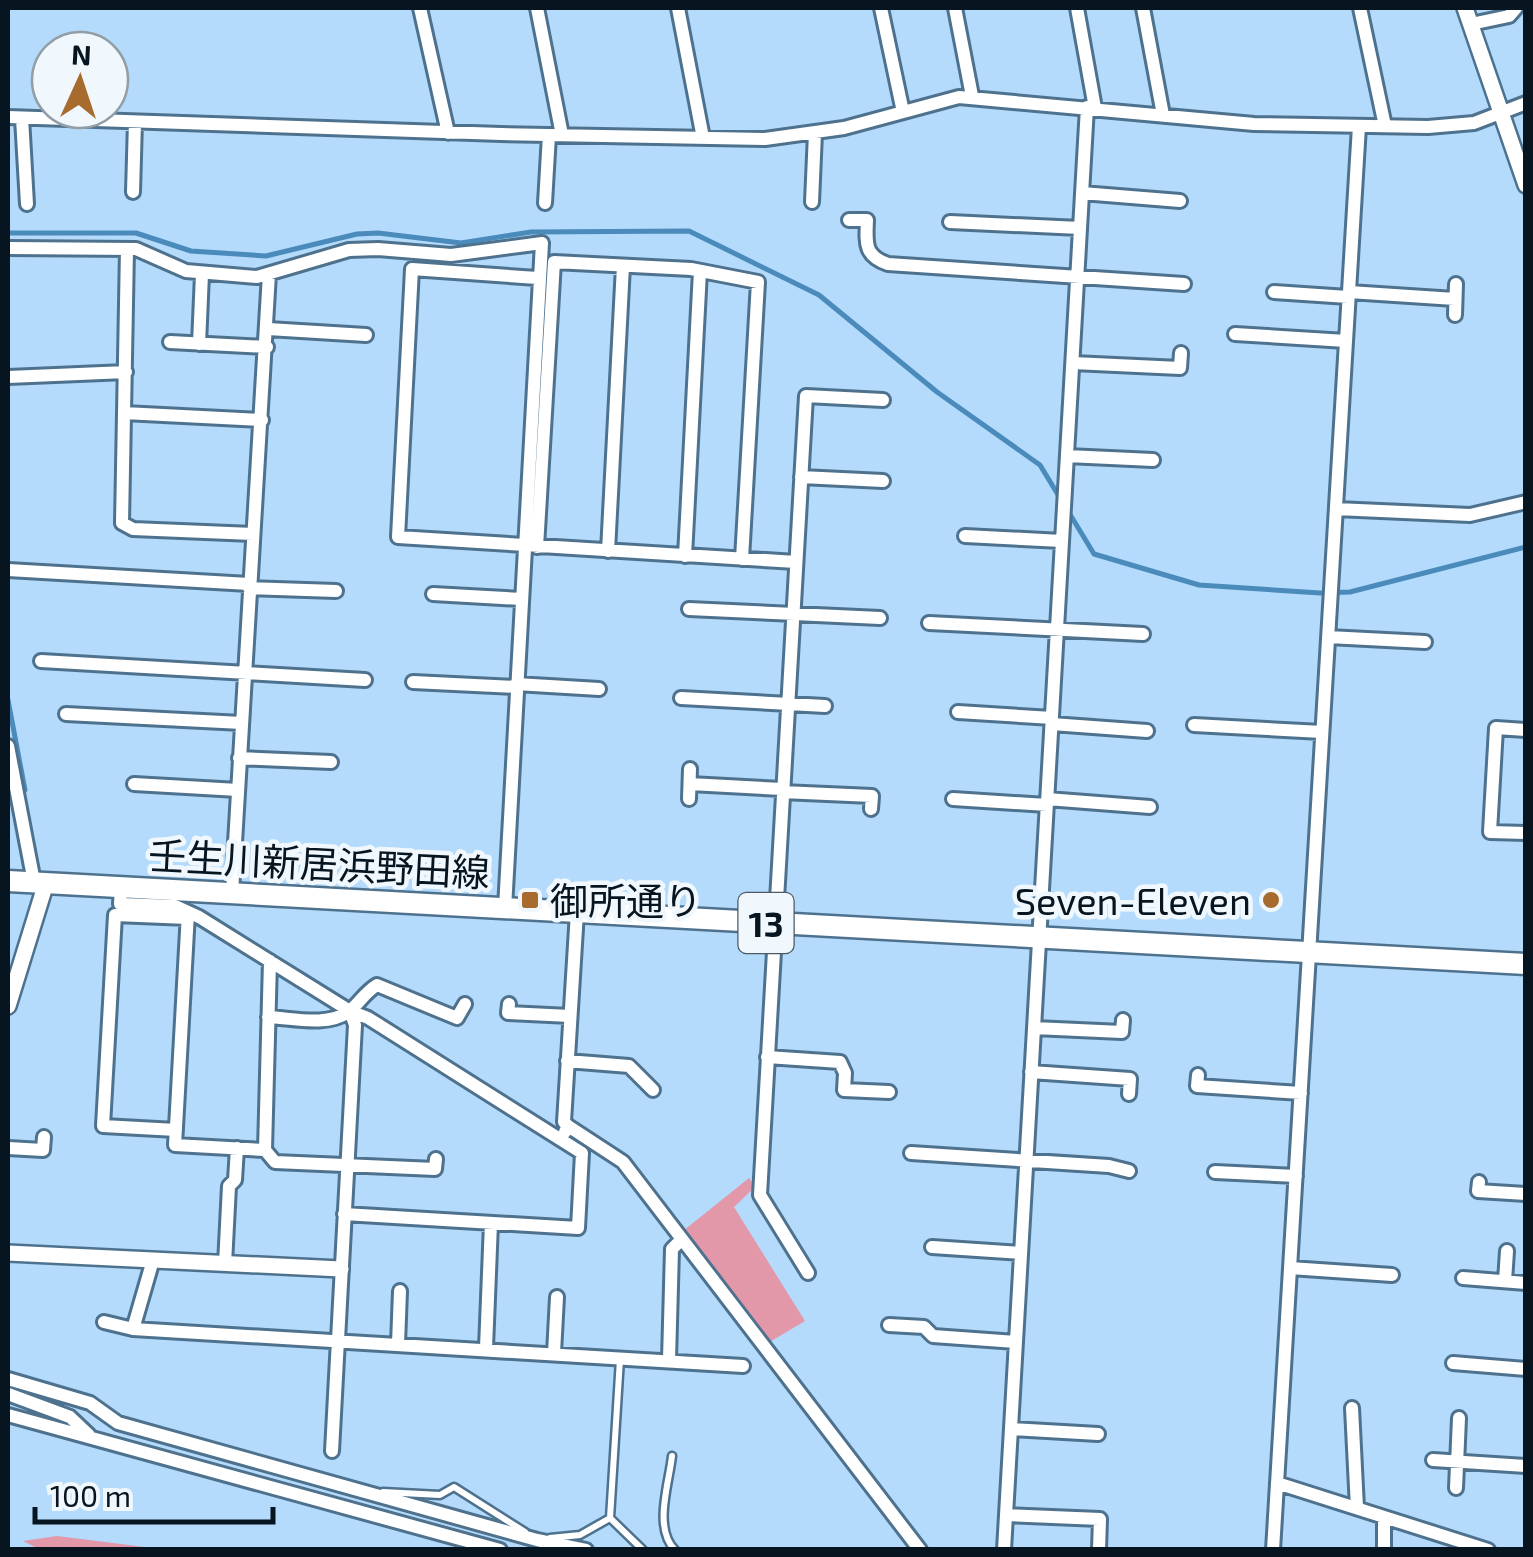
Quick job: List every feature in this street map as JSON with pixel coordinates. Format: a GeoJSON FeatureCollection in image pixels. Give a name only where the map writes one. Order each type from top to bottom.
{"type":"FeatureCollection","features":[{"type":"Feature","properties":{"kind":"main road","name":"壬生川新居浜野田線"},"geometry":{"type":"LineString","coordinates":[[8,881],[1526,964]]}},
{"type":"Feature","properties":{"kind":"street"},"geometry":{"type":"LineString","coordinates":[[420,8],[448,133]]}},
{"type":"Feature","properties":{"kind":"street"},"geometry":{"type":"LineString","coordinates":[[537,8],[555,135],[545,203]]}},
{"type":"Feature","properties":{"kind":"street"},"geometry":{"type":"LineString","coordinates":[[678,8],[703,138]]}},
{"type":"Feature","properties":{"kind":"street"},"geometry":{"type":"LineString","coordinates":[[881,8],[903,112]]}},
{"type":"Feature","properties":{"kind":"street"},"geometry":{"type":"LineString","coordinates":[[956,8],[972,96]]}},
{"type":"Feature","properties":{"kind":"street"},"geometry":{"type":"LineString","coordinates":[[1004,1550],[1082,194],[1091,108],[1077,8]]}},
{"type":"Feature","properties":{"kind":"street"},"geometry":{"type":"LineString","coordinates":[[1143,8],[1163,115]]}},
{"type":"Feature","properties":{"kind":"street"},"geometry":{"type":"LineString","coordinates":[[1360,8],[1385,126]]}},
{"type":"Feature","properties":{"kind":"street"},"geometry":{"type":"LineString","coordinates":[[1516,8],[1509,16],[1468,16],[1526,185]]}},
{"type":"Feature","properties":{"kind":"street"},"geometry":{"type":"LineString","coordinates":[[27,204],[15,118],[766,139],[815,133],[972,96],[1254,124],[1359,126],[1457,126],[1526,103]]}},
{"type":"Feature","properties":{"kind":"street"},"geometry":{"type":"LineString","coordinates":[[133,192],[135,122]]}},
{"type":"Feature","properties":{"kind":"street"},"geometry":{"type":"LineString","coordinates":[[1273,1550],[1359,126]]}},
{"type":"Feature","properties":{"kind":"street"},"geometry":{"type":"LineString","coordinates":[[812,202],[815,133]]}},
{"type":"Feature","properties":{"kind":"street"},"geometry":{"type":"LineString","coordinates":[[1082,194],[1180,201]]}},
{"type":"Feature","properties":{"kind":"street"},"geometry":{"type":"LineString","coordinates":[[849,220],[867,220],[866,249],[870,256],[888,264],[1184,284]]}},
{"type":"Feature","properties":{"kind":"street"},"geometry":{"type":"LineString","coordinates":[[950,222],[1080,228]]}},
{"type":"Feature","properties":{"kind":"street"},"geometry":{"type":"LineString","coordinates":[[8,248],[136,249],[186,271],[258,277],[350,250],[452,256],[542,243],[537,278],[535,462],[530,547],[521,599],[505,908]]}},
{"type":"Feature","properties":{"kind":"street"},"geometry":{"type":"LineString","coordinates":[[127,249],[120,518],[126,527],[254,534]]}},
{"type":"Feature","properties":{"kind":"street"},"geometry":{"type":"LineString","coordinates":[[537,422],[554,262],[700,271],[758,282],[742,559]]}},
{"type":"Feature","properties":{"kind":"street"},"geometry":{"type":"LineString","coordinates":[[608,551],[622,266]]}},
{"type":"Feature","properties":{"kind":"street"},"geometry":{"type":"LineString","coordinates":[[537,278],[412,269],[398,538],[796,562]]}},
{"type":"Feature","properties":{"kind":"street"},"geometry":{"type":"LineString","coordinates":[[686,556],[700,271]]}},
{"type":"Feature","properties":{"kind":"street"},"geometry":{"type":"LineString","coordinates":[[199,344],[202,274]]}},
{"type":"Feature","properties":{"kind":"street"},"geometry":{"type":"LineString","coordinates":[[232,893],[269,274]]}},
{"type":"Feature","properties":{"kind":"street"},"geometry":{"type":"LineString","coordinates":[[1455,315],[1456,284]]}},
{"type":"Feature","properties":{"kind":"street"},"geometry":{"type":"LineString","coordinates":[[1274,292],[1455,299]]}},
{"type":"Feature","properties":{"kind":"street"},"geometry":{"type":"LineString","coordinates":[[536,311],[551,312]]}},
{"type":"Feature","properties":{"kind":"street"},"geometry":{"type":"LineString","coordinates":[[268,330],[366,335]]}},
{"type":"Feature","properties":{"kind":"street"},"geometry":{"type":"LineString","coordinates":[[1235,334],[1346,342]]}},
{"type":"Feature","properties":{"kind":"street"},"geometry":{"type":"LineString","coordinates":[[170,342],[267,346]]}},
{"type":"Feature","properties":{"kind":"street"},"geometry":{"type":"LineString","coordinates":[[1072,363],[1180,368],[1181,353]]}},
{"type":"Feature","properties":{"kind":"street"},"geometry":{"type":"LineString","coordinates":[[8,377],[126,372]]}},
{"type":"Feature","properties":{"kind":"street"},"geometry":{"type":"LineString","coordinates":[[808,1273],[760,1195],[806,396],[883,400]]}},
{"type":"Feature","properties":{"kind":"street"},"geometry":{"type":"LineString","coordinates":[[124,413],[262,420]]}},
{"type":"Feature","properties":{"kind":"street"},"geometry":{"type":"LineString","coordinates":[[1067,456],[1154,460]]}},
{"type":"Feature","properties":{"kind":"street"},"geometry":{"type":"LineString","coordinates":[[801,476],[883,481]]}},
{"type":"Feature","properties":{"kind":"street"},"geometry":{"type":"LineString","coordinates":[[1336,509],[1470,515],[1526,502]]}},
{"type":"Feature","properties":{"kind":"street"},"geometry":{"type":"LineString","coordinates":[[965,536],[1062,541]]}},
{"type":"Feature","properties":{"kind":"street"},"geometry":{"type":"LineString","coordinates":[[8,570],[336,591]]}},
{"type":"Feature","properties":{"kind":"street"},"geometry":{"type":"LineString","coordinates":[[433,594],[521,599]]}},
{"type":"Feature","properties":{"kind":"street"},"geometry":{"type":"LineString","coordinates":[[689,609],[880,618]]}},
{"type":"Feature","properties":{"kind":"street"},"geometry":{"type":"LineString","coordinates":[[929,622],[1143,634]]}},
{"type":"Feature","properties":{"kind":"street"},"geometry":{"type":"LineString","coordinates":[[1328,637],[1425,642]]}},
{"type":"Feature","properties":{"kind":"street"},"geometry":{"type":"LineString","coordinates":[[41,661],[365,680]]}},
{"type":"Feature","properties":{"kind":"street"},"geometry":{"type":"LineString","coordinates":[[413,682],[599,689]]}},
{"type":"Feature","properties":{"kind":"street"},"geometry":{"type":"LineString","coordinates":[[682,698],[824,706]]}},
{"type":"Feature","properties":{"kind":"street"},"geometry":{"type":"LineString","coordinates":[[958,712],[1147,731]]}},
{"type":"Feature","properties":{"kind":"street"},"geometry":{"type":"LineString","coordinates":[[66,714],[242,723]]}},
{"type":"Feature","properties":{"kind":"street"},"geometry":{"type":"LineString","coordinates":[[1194,724],[1322,732]]}},
{"type":"Feature","properties":{"kind":"street"},"geometry":{"type":"LineString","coordinates":[[1526,730],[1496,728],[1490,832],[1526,834]]}},
{"type":"Feature","properties":{"kind":"street"},"geometry":{"type":"LineString","coordinates":[[8,746],[40,883],[8,1006]]}},
{"type":"Feature","properties":{"kind":"street"},"geometry":{"type":"LineString","coordinates":[[240,758],[332,762]]}},
{"type":"Feature","properties":{"kind":"street"},"geometry":{"type":"LineString","coordinates":[[689,799],[690,769]]}},
{"type":"Feature","properties":{"kind":"street"},"geometry":{"type":"LineString","coordinates":[[134,784],[238,790]]}},
{"type":"Feature","properties":{"kind":"street"},"geometry":{"type":"LineString","coordinates":[[690,784],[872,796],[871,809]]}},
{"type":"Feature","properties":{"kind":"street"},"geometry":{"type":"LineString","coordinates":[[953,800],[1150,807]]}},
{"type":"Feature","properties":{"kind":"street"},"geometry":{"type":"LineString","coordinates":[[120,887],[120,904],[175,906],[350,1011],[622,1162],[678,1242],[920,1550]]}},
{"type":"Feature","properties":{"kind":"street"},"geometry":{"type":"LineString","coordinates":[[344,1214],[578,1228],[582,1153],[565,1132],[564,1122],[577,912]]}},
{"type":"Feature","properties":{"kind":"street"},"geometry":{"type":"LineString","coordinates":[[176,1130],[103,1126],[115,915],[188,916]]}},
{"type":"Feature","properties":{"kind":"street"},"geometry":{"type":"LineString","coordinates":[[188,916],[175,1145],[264,1150],[275,1162],[435,1169],[436,1159]]}},
{"type":"Feature","properties":{"kind":"street"},"geometry":{"type":"LineString","coordinates":[[264,1150],[270,962]]}},
{"type":"Feature","properties":{"kind":"street"},"geometry":{"type":"LineString","coordinates":[[268,1017],[332,1020],[350,1011],[362,994],[377,985],[457,1018],[465,1004]]}},
{"type":"Feature","properties":{"kind":"street"},"geometry":{"type":"LineString","coordinates":[[509,1004],[508,1013],[570,1016]]}},
{"type":"Feature","properties":{"kind":"street"},"geometry":{"type":"LineString","coordinates":[[332,1451],[355,1025],[350,1011]]}},
{"type":"Feature","properties":{"kind":"street"},"geometry":{"type":"LineString","coordinates":[[1034,1028],[1122,1032],[1123,1020]]}},
{"type":"Feature","properties":{"kind":"street"},"geometry":{"type":"LineString","coordinates":[[767,1057],[840,1062],[845,1074],[844,1090],[889,1092]]}},
{"type":"Feature","properties":{"kind":"street"},"geometry":{"type":"LineString","coordinates":[[568,1061],[629,1066],[653,1090]]}},
{"type":"Feature","properties":{"kind":"street"},"geometry":{"type":"LineString","coordinates":[[1032,1072],[1130,1079],[1129,1094]]}},
{"type":"Feature","properties":{"kind":"street"},"geometry":{"type":"LineString","coordinates":[[1198,1075],[1197,1086],[1301,1093]]}},
{"type":"Feature","properties":{"kind":"street"},"geometry":{"type":"LineString","coordinates":[[8,1148],[43,1150],[44,1138]]}},
{"type":"Feature","properties":{"kind":"street"},"geometry":{"type":"LineString","coordinates":[[225,1264],[229,1186],[236,1180],[237,1148]]}},
{"type":"Feature","properties":{"kind":"street"},"geometry":{"type":"LineString","coordinates":[[911,1153],[1108,1166],[1129,1171]]}},
{"type":"Feature","properties":{"kind":"street"},"geometry":{"type":"LineString","coordinates":[[1215,1172],[1296,1176]]}},
{"type":"Feature","properties":{"kind":"street"},"geometry":{"type":"LineString","coordinates":[[1479,1182],[1478,1191],[1526,1194]]}},
{"type":"Feature","properties":{"kind":"street"},"geometry":{"type":"LineString","coordinates":[[486,1348],[491,1223]]}},
{"type":"Feature","properties":{"kind":"street"},"geometry":{"type":"LineString","coordinates":[[669,1360],[678,1242]]}},
{"type":"Feature","properties":{"kind":"street"},"geometry":{"type":"LineString","coordinates":[[932,1248],[1021,1254]]}},
{"type":"Feature","properties":{"kind":"street"},"geometry":{"type":"LineString","coordinates":[[1505,1281],[1507,1251]]}},
{"type":"Feature","properties":{"kind":"street"},"geometry":{"type":"LineString","coordinates":[[8,1252],[341,1269]]}},
{"type":"Feature","properties":{"kind":"street"},"geometry":{"type":"LineString","coordinates":[[133,1329],[154,1260]]}},
{"type":"Feature","properties":{"kind":"street"},"geometry":{"type":"LineString","coordinates":[[1290,1268],[1392,1275]]}},
{"type":"Feature","properties":{"kind":"street"},"geometry":{"type":"LineString","coordinates":[[1462,1278],[1526,1283]]}},
{"type":"Feature","properties":{"kind":"street"},"geometry":{"type":"LineString","coordinates":[[398,1344],[400,1291]]}},
{"type":"Feature","properties":{"kind":"street"},"geometry":{"type":"LineString","coordinates":[[554,1353],[557,1296]]}},
{"type":"Feature","properties":{"kind":"street"},"geometry":{"type":"LineString","coordinates":[[104,1322],[133,1329],[743,1366]]}},
{"type":"Feature","properties":{"kind":"street"},"geometry":{"type":"LineString","coordinates":[[889,1325],[924,1327],[933,1336],[1016,1342]]}},
{"type":"Feature","properties":{"kind":"street"},"geometry":{"type":"LineString","coordinates":[[1454,1363],[1526,1369]]}},
{"type":"Feature","properties":{"kind":"street"},"geometry":{"type":"LineString","coordinates":[[8,1379],[90,1403],[118,1424],[537,1540],[586,1550]]}},
{"type":"Feature","properties":{"kind":"street"},"geometry":{"type":"LineString","coordinates":[[8,1394],[70,1417],[91,1438]]}},
{"type":"Feature","properties":{"kind":"street"},"geometry":{"type":"LineString","coordinates":[[1352,1408],[1357,1508]]}},
{"type":"Feature","properties":{"kind":"street"},"geometry":{"type":"LineString","coordinates":[[8,1415],[500,1550]]}},
{"type":"Feature","properties":{"kind":"street"},"geometry":{"type":"LineString","coordinates":[[1456,1488],[1459,1418]]}},
{"type":"Feature","properties":{"kind":"street"},"geometry":{"type":"LineString","coordinates":[[1011,1429],[1098,1434]]}},
{"type":"Feature","properties":{"kind":"street"},"geometry":{"type":"LineString","coordinates":[[1434,1460],[1526,1466]]}},
{"type":"Feature","properties":{"kind":"street"},"geometry":{"type":"LineString","coordinates":[[1277,1484],[1488,1550]]}},
{"type":"Feature","properties":{"kind":"street"},"geometry":{"type":"LineString","coordinates":[[1006,1515],[1100,1518],[1098,1550]]}},
{"type":"Feature","properties":{"kind":"street"},"geometry":{"type":"LineString","coordinates":[[1384,1517],[1384,1550]]}},
{"type":"Feature","properties":{"kind":"lane"},"geometry":{"type":"LineString","coordinates":[[620,1358],[610,1518],[643,1550]]}},
{"type":"Feature","properties":{"kind":"lane"},"geometry":{"type":"LineString","coordinates":[[672,1456],[663,1529],[674,1550]]}},
{"type":"Feature","properties":{"kind":"lane"},"geometry":{"type":"LineString","coordinates":[[360,1491],[440,1495],[454,1487],[537,1540],[580,1535],[610,1518]]}},
{"type":"Feature","properties":{"kind":"shaded area"},"geometry":{"type":"Polygon","coordinates":[[[749,1178],[755,1187],[734,1207],[805,1321],[763,1346],[678,1235],[749,1178]]]}},
{"type":"Feature","properties":{"kind":"shaded area"},"geometry":{"type":"Polygon","coordinates":[[[57,1536],[161,1549],[39,1549],[23,1541],[57,1536]]]}},
{"type":"Feature","properties":{"kind":"waterway"},"geometry":{"type":"LineString","coordinates":[[8,233],[136,233],[191,251],[266,256],[357,234],[461,243],[531,232],[689,231],[819,295],[937,392],[1040,465],[1060,498]]}},
{"type":"Feature","properties":{"kind":"waterway"},"geometry":{"type":"LineString","coordinates":[[1068,511],[1094,554],[1199,585],[1350,592],[1526,547]]}},
{"type":"Feature","properties":{"kind":"waterway"},"geometry":{"type":"LineString","coordinates":[[8,700],[25,790]]}},
{"type":"Feature","properties":{"kind":"place","name":"御所通り"},"geometry":{"type":"Point","coordinates":[530,900]}},
{"type":"Feature","properties":{"kind":"place","name":"Seven-Eleven"},"geometry":{"type":"Point","coordinates":[1271,900]}}]}
